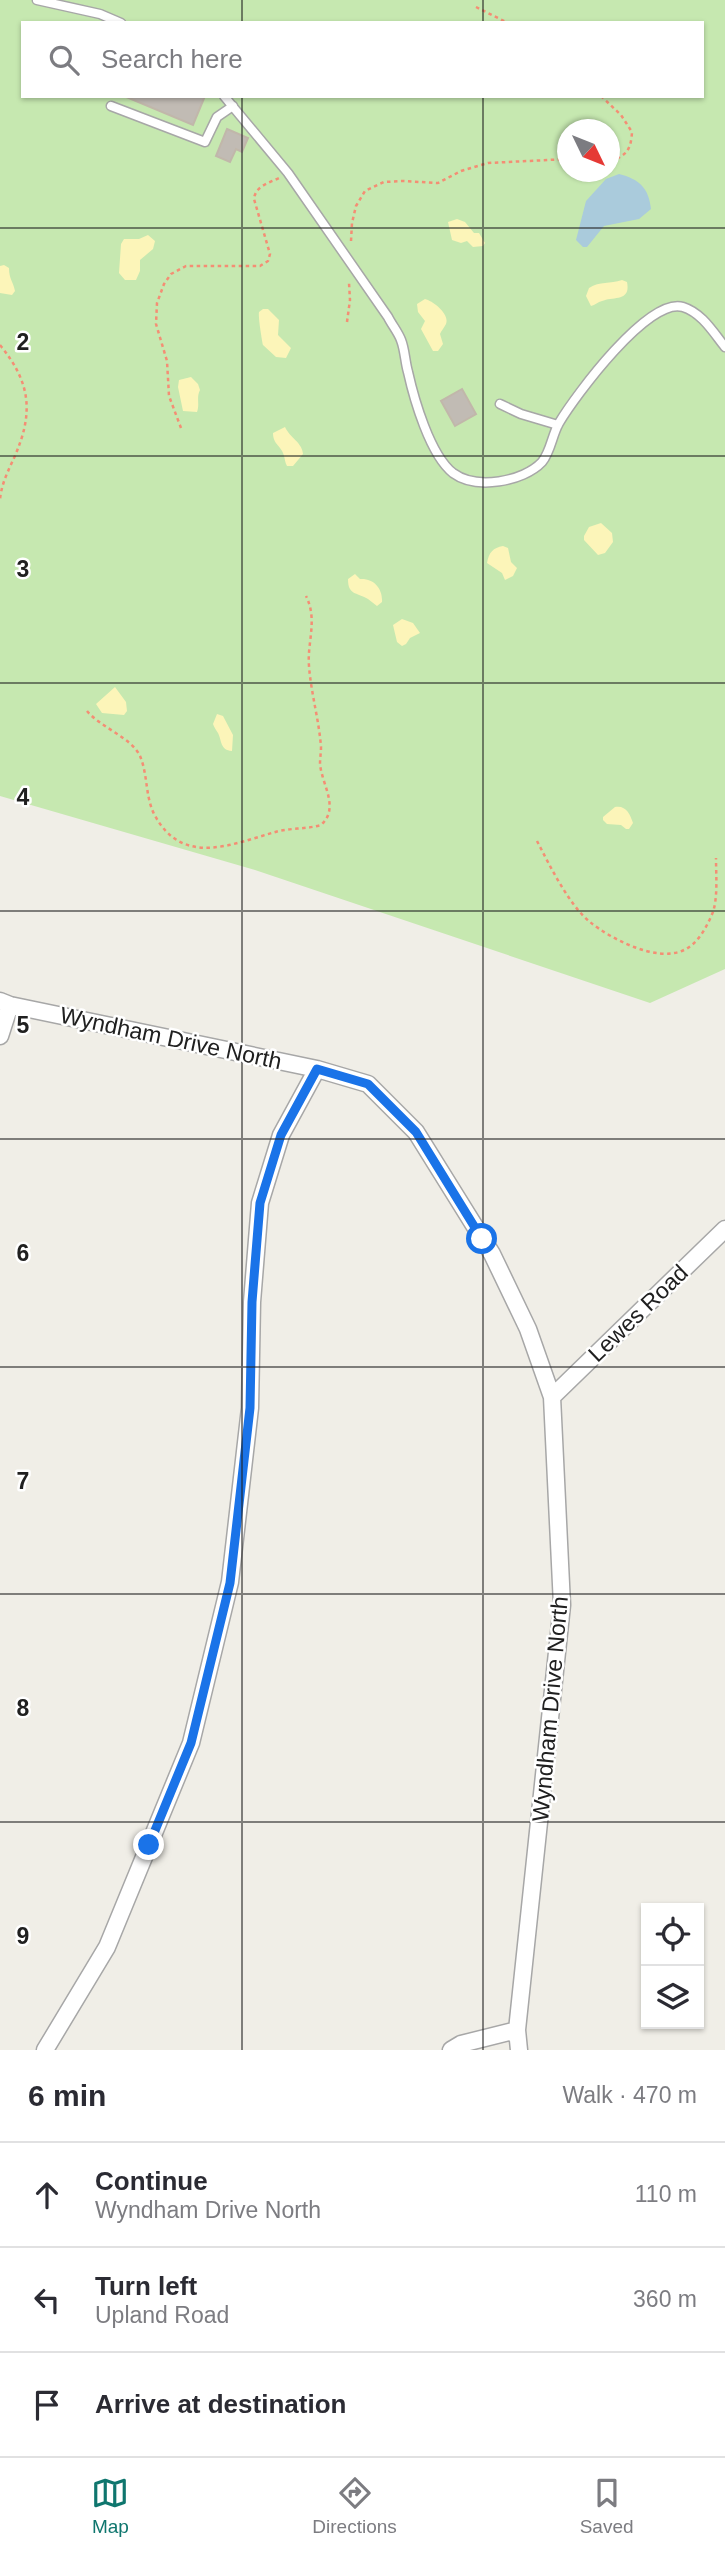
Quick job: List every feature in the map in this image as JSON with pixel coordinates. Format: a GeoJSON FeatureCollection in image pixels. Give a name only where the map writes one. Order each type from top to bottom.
{"type":"FeatureCollection","features":[{"type":"Feature","properties":{"kind":"street"},"geometry":{"type":"LineString","coordinates":[[0,1036],[5,1003]]}},
{"type":"Feature","properties":{"kind":"street","name":"Wyndham Drive North"},"geometry":{"type":"LineString","coordinates":[[5,1003],[317,1069],[368,1084],[416,1132],[492,1254],[528,1329],[552,1397],[562,1605],[517,2030],[519,2050]]}},
{"type":"Feature","properties":{"kind":"street"},"geometry":{"type":"LineString","coordinates":[[45,2050],[107,1947],[191,1743],[230,1583],[250,1408],[252,1302],[260,1203],[281,1135],[317,1069]]}},
{"type":"Feature","properties":{"kind":"street","name":"Lewes Road"},"geometry":{"type":"LineString","coordinates":[[552,1397],[725,1229]]}},
{"type":"Feature","properties":{"kind":"street"},"geometry":{"type":"LineString","coordinates":[[451,2050],[461,2044],[517,2030]]}},
{"type":"Feature","properties":{"kind":"lane"},"geometry":{"type":"LineString","coordinates":[[37,0],[100,14],[116,21]]}},
{"type":"Feature","properties":{"kind":"lane"},"geometry":{"type":"LineString","coordinates":[[226,98],[288,173],[388,317],[402,342],[419,411],[439,455],[452,472],[472,482],[496,482],[523,474],[542,462],[558,425],[626,338],[646,319],[672,306],[681,306],[695,313],[725,347]]}},
{"type":"Feature","properties":{"kind":"lane"},"geometry":{"type":"LineString","coordinates":[[111,106],[205,142],[217,117],[233,106]]}},
{"type":"Feature","properties":{"kind":"lane"},"geometry":{"type":"LineString","coordinates":[[500,404],[521,414],[558,425]]}},
{"type":"Feature","properties":{"kind":"path"},"geometry":{"type":"LineString","coordinates":[[476,7],[504,21]]}},
{"type":"Feature","properties":{"kind":"path"},"geometry":{"type":"LineString","coordinates":[[603,98],[621,115],[632,132],[631,147],[620,158]]}},
{"type":"Feature","properties":{"kind":"path"},"geometry":{"type":"LineString","coordinates":[[349,259],[352,223],[356,206],[365,191],[384,182],[438,183],[461,171],[488,163],[557,160]]}},
{"type":"Feature","properties":{"kind":"path"},"geometry":{"type":"LineString","coordinates":[[181,428],[169,396],[167,361],[156,324],[158,303],[164,284],[171,274],[186,266],[260,266],[268,261],[270,254],[254,193],[288,173]]}},
{"type":"Feature","properties":{"kind":"path"},"geometry":{"type":"LineString","coordinates":[[342,248],[349,284],[347,321]]}},
{"type":"Feature","properties":{"kind":"path"},"geometry":{"type":"LineString","coordinates":[[0,345],[18,371],[26,392],[28,412],[24,435],[2,486],[0,500]]}},
{"type":"Feature","properties":{"kind":"path"},"geometry":{"type":"LineString","coordinates":[[87,711],[140,755],[149,802],[156,817],[177,840],[197,848],[217,849],[278,832],[321,825],[330,813],[330,802],[320,764],[321,749],[308,662],[312,625],[310,604],[306,596]]}},
{"type":"Feature","properties":{"kind":"path"},"geometry":{"type":"LineString","coordinates":[[537,842],[577,908],[588,921],[622,943],[644,950],[670,953],[684,950],[700,937],[706,927],[714,910],[716,858]]}},
{"type":"Feature","properties":{"kind":"green space"},"geometry":{"type":"Polygon","coordinates":[[[0,0],[725,0],[725,969],[650,1003],[255,870],[0,796],[0,0]]]}},
{"type":"Feature","properties":{"kind":"sand"},"geometry":{"type":"Polygon","coordinates":[[[457,219],[465,222],[474,233],[479,233],[485,243],[483,246],[473,247],[467,241],[461,243],[452,240],[448,222],[457,219]]]}},
{"type":"Feature","properties":{"kind":"sand"},"geometry":{"type":"Polygon","coordinates":[[[148,235],[155,241],[153,249],[140,260],[140,271],[136,280],[125,280],[119,273],[121,244],[124,239],[139,239],[148,235]]]}},
{"type":"Feature","properties":{"kind":"sand"},"geometry":{"type":"Polygon","coordinates":[[[0,266],[9,268],[15,291],[12,295],[0,293],[0,266]]]}},
{"type":"Feature","properties":{"kind":"sand"},"geometry":{"type":"Polygon","coordinates":[[[622,280],[627,282],[628,288],[624,295],[591,306],[586,296],[589,288],[622,280]]]}},
{"type":"Feature","properties":{"kind":"sand"},"geometry":{"type":"Polygon","coordinates":[[[425,299],[440,308],[447,320],[440,334],[443,344],[438,351],[433,351],[421,329],[425,321],[418,312],[417,304],[425,299]]]}},
{"type":"Feature","properties":{"kind":"sand"},"geometry":{"type":"Polygon","coordinates":[[[268,309],[279,320],[278,335],[291,348],[286,358],[276,357],[263,345],[259,312],[268,309]]]}},
{"type":"Feature","properties":{"kind":"sand"},"geometry":{"type":"Polygon","coordinates":[[[191,377],[200,390],[197,412],[183,411],[178,387],[179,380],[191,377]]]}},
{"type":"Feature","properties":{"kind":"sand"},"geometry":{"type":"Polygon","coordinates":[[[285,427],[303,454],[293,466],[287,466],[273,437],[273,433],[285,427]]]}},
{"type":"Feature","properties":{"kind":"sand"},"geometry":{"type":"Polygon","coordinates":[[[601,523],[612,533],[613,542],[605,553],[598,555],[584,540],[584,536],[589,527],[601,523]]]}},
{"type":"Feature","properties":{"kind":"sand"},"geometry":{"type":"Polygon","coordinates":[[[503,546],[508,548],[511,562],[517,568],[513,576],[505,580],[502,573],[487,563],[492,551],[503,546]]]}},
{"type":"Feature","properties":{"kind":"sand"},"geometry":{"type":"Polygon","coordinates":[[[355,574],[360,579],[377,585],[382,602],[377,606],[351,591],[348,579],[355,574]]]}},
{"type":"Feature","properties":{"kind":"sand"},"geometry":{"type":"Polygon","coordinates":[[[402,619],[413,623],[420,633],[402,646],[397,642],[393,625],[402,619]]]}},
{"type":"Feature","properties":{"kind":"sand"},"geometry":{"type":"Polygon","coordinates":[[[115,687],[126,702],[127,711],[124,715],[102,713],[96,704],[115,687]]]}},
{"type":"Feature","properties":{"kind":"sand"},"geometry":{"type":"Polygon","coordinates":[[[217,714],[223,716],[233,735],[232,751],[223,747],[213,725],[217,714]]]}},
{"type":"Feature","properties":{"kind":"sand"},"geometry":{"type":"Polygon","coordinates":[[[615,807],[622,807],[629,813],[633,823],[629,829],[621,825],[607,824],[603,820],[615,807]]]}},
{"type":"Feature","properties":{"kind":"water"},"geometry":{"type":"Polygon","coordinates":[[[620,174],[642,186],[648,195],[651,209],[639,219],[604,226],[587,247],[583,247],[576,240],[586,201],[603,182],[620,182],[620,174]]]}},
{"type":"Feature","properties":{"kind":"building"},"geometry":{"type":"Polygon","coordinates":[[[129,98],[204,98],[193,125],[129,98]]]}},
{"type":"Feature","properties":{"kind":"building"},"geometry":{"type":"Polygon","coordinates":[[[227,129],[248,138],[242,152],[236,149],[230,162],[216,156],[227,129]]]}},
{"type":"Feature","properties":{"kind":"building"},"geometry":{"type":"Polygon","coordinates":[[[462,389],[476,414],[455,426],[441,401],[462,389]]]}},
{"type":"Feature","properties":{"kind":"route"},"geometry":{"type":"LineString","coordinates":[[149,1845],[191,1743],[230,1583],[250,1408],[252,1302],[260,1203],[281,1135],[317,1069],[368,1084],[416,1132],[482,1239]]}}]}
